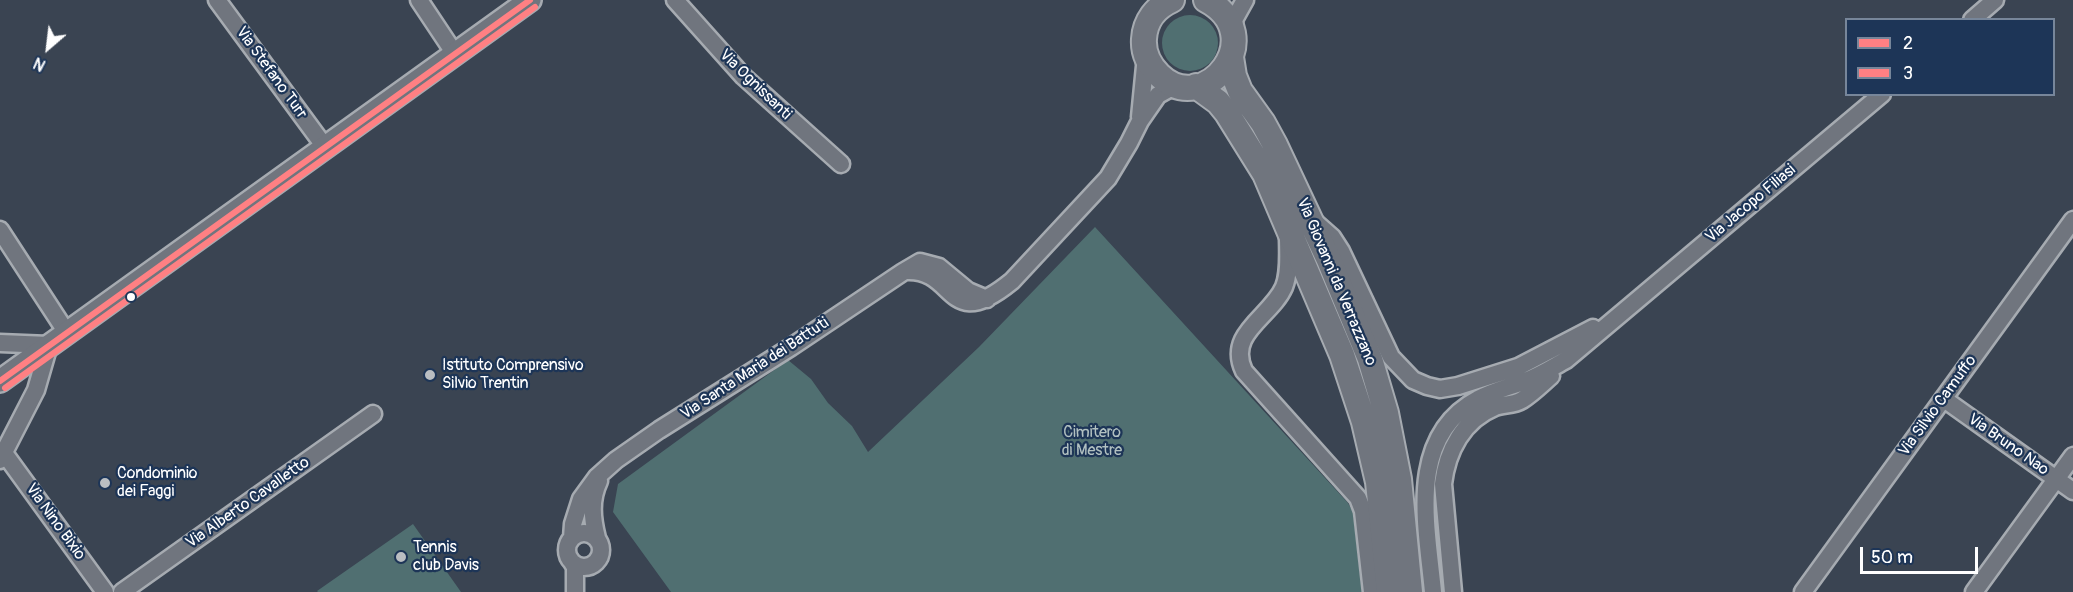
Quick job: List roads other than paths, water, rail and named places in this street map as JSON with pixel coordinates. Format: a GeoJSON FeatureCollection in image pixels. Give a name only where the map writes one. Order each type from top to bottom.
{"type":"FeatureCollection","features":[{"type":"Feature","properties":{"kind":"main road"},"geometry":{"type":"LineString","coordinates":[[1142,0],[1146,25],[1144,36],[1146,56]]}},
{"type":"Feature","properties":{"kind":"main road"},"geometry":{"type":"LineString","coordinates":[[1146,25],[1153,13],[1164,3],[1172,0]]}},
{"type":"Feature","properties":{"kind":"main road"},"geometry":{"type":"LineString","coordinates":[[1209,0],[1227,18],[1232,30]]}},
{"type":"Feature","properties":{"kind":"main road","name":"Via Giovanni da Verrazzano"},"geometry":{"type":"LineString","coordinates":[[1232,30],[1234,44],[1231,57],[1234,76],[1240,91],[1263,123],[1275,145],[1364,422],[1378,482],[1389,592]]}},
{"type":"Feature","properties":{"kind":"main road","name":"Via Giovanni da Verrazzano"},"geometry":{"type":"LineString","coordinates":[[1146,56],[1152,69],[1163,79],[1186,86],[1218,102],[1227,113],[1265,174],[1299,222],[1361,335],[1386,413],[1403,508],[1410,592]]}},
{"type":"Feature","properties":{"kind":"main road"},"geometry":{"type":"LineString","coordinates":[[1186,86],[1207,83],[1217,77],[1226,68],[1231,57]]}},
{"type":"Feature","properties":{"kind":"street","name":"Via Stefano Turr"},"geometry":{"type":"LineString","coordinates":[[218,0],[325,147]]}},
{"type":"Feature","properties":{"kind":"street"},"geometry":{"type":"LineString","coordinates":[[419,0],[455,54]]}},
{"type":"Feature","properties":{"kind":"street"},"geometry":{"type":"LineString","coordinates":[[0,381],[530,0]]}},
{"type":"Feature","properties":{"kind":"street","name":"Via Ognissanti"},"geometry":{"type":"LineString","coordinates":[[675,0],[743,76],[841,165]]}},
{"type":"Feature","properties":{"kind":"street"},"geometry":{"type":"LineString","coordinates":[[1232,30],[1235,18],[1245,0]]}},
{"type":"Feature","properties":{"kind":"street"},"geometry":{"type":"LineString","coordinates":[[1974,18],[1995,0]]}},
{"type":"Feature","properties":{"kind":"street"},"geometry":{"type":"LineString","coordinates":[[1140,120],[1146,56]]}},
{"type":"Feature","properties":{"kind":"street"},"geometry":{"type":"LineString","coordinates":[[1140,120],[1158,94],[1186,86]]}},
{"type":"Feature","properties":{"kind":"street","name":"Via Jacopo Filiasi"},"geometry":{"type":"LineString","coordinates":[[1620,314],[1880,96]]}},
{"type":"Feature","properties":{"kind":"street","name":"Via Santa Maria dei Battuti"},"geometry":{"type":"LineString","coordinates":[[572,538],[573,524],[580,499],[607,468],[659,429],[920,262],[939,267],[968,291],[987,299],[1012,280],[1107,178],[1129,143],[1140,120]]}},
{"type":"Feature","properties":{"kind":"street","name":"Via Silvio Camuffo"},"geometry":{"type":"LineString","coordinates":[[1803,592],[2073,220]]}},
{"type":"Feature","properties":{"kind":"street"},"geometry":{"type":"LineString","coordinates":[[1372,592],[1363,511],[1358,498],[1251,379],[1240,362],[1241,346],[1248,330],[1277,300],[1285,284],[1299,222],[1332,237],[1391,357],[1413,380],[1427,386],[1440,388],[1458,386],[1518,367],[1620,314]]}},
{"type":"Feature","properties":{"kind":"street"},"geometry":{"type":"LineString","coordinates":[[0,230],[58,339]]}},
{"type":"Feature","properties":{"kind":"street"},"geometry":{"type":"LineString","coordinates":[[1453,592],[1443,484],[1445,466],[1453,445],[1464,428],[1495,407],[1521,400],[1620,314]]}},
{"type":"Feature","properties":{"kind":"street"},"geometry":{"type":"LineString","coordinates":[[0,343],[58,339]]}},
{"type":"Feature","properties":{"kind":"street"},"geometry":{"type":"LineString","coordinates":[[2,456],[36,390],[58,339]]}},
{"type":"Feature","properties":{"kind":"street"},"geometry":{"type":"LineString","coordinates":[[1434,592],[1425,489],[1429,461],[1435,443],[1446,426],[1478,399],[1528,380],[1566,360]]}},
{"type":"Feature","properties":{"kind":"street","name":"Via Bruno Nao"},"geometry":{"type":"LineString","coordinates":[[1944,399],[2073,491]]}},
{"type":"Feature","properties":{"kind":"street","name":"Via Alberto Cavalletto"},"geometry":{"type":"LineString","coordinates":[[122,592],[373,414]]}},
{"type":"Feature","properties":{"kind":"street","name":"Via Nino Bixio"},"geometry":{"type":"LineString","coordinates":[[2,456],[105,592]]}},
{"type":"Feature","properties":{"kind":"street"},"geometry":{"type":"LineString","coordinates":[[1974,592],[2073,456]]}},
{"type":"Feature","properties":{"kind":"street","name":"Via Santa Maria dei Battuti"},"geometry":{"type":"LineString","coordinates":[[597,538],[592,500],[594,491],[607,468]]}},
{"type":"Feature","properties":{"kind":"street"},"geometry":{"type":"LineString","coordinates":[[582,532],[592,534],[597,538],[601,553],[596,562],[585,570],[576,592],[575,567],[567,548],[572,538],[582,532]]}},
{"type":"Feature","properties":{"kind":"street"},"geometry":{"type":"LineString","coordinates":[[570,559],[578,565],[591,565]]}},
{"type":"Feature","properties":{"kind":"place","name":"Istituto Comprensivo Silvio Trentin"},"geometry":{"type":"Point","coordinates":[430,375]}},
{"type":"Feature","properties":{"kind":"place","name":"Condominio dei Faggi"},"geometry":{"type":"Point","coordinates":[105,483]}},
{"type":"Feature","properties":{"kind":"place","name":"Tennis club Davis"},"geometry":{"type":"Point","coordinates":[401,557]}},
{"type":"Feature","properties":{"kind":"park label","name":"Cimitero di Mestre"},"geometry":{"type":"Point","coordinates":[1092,442]}}]}
